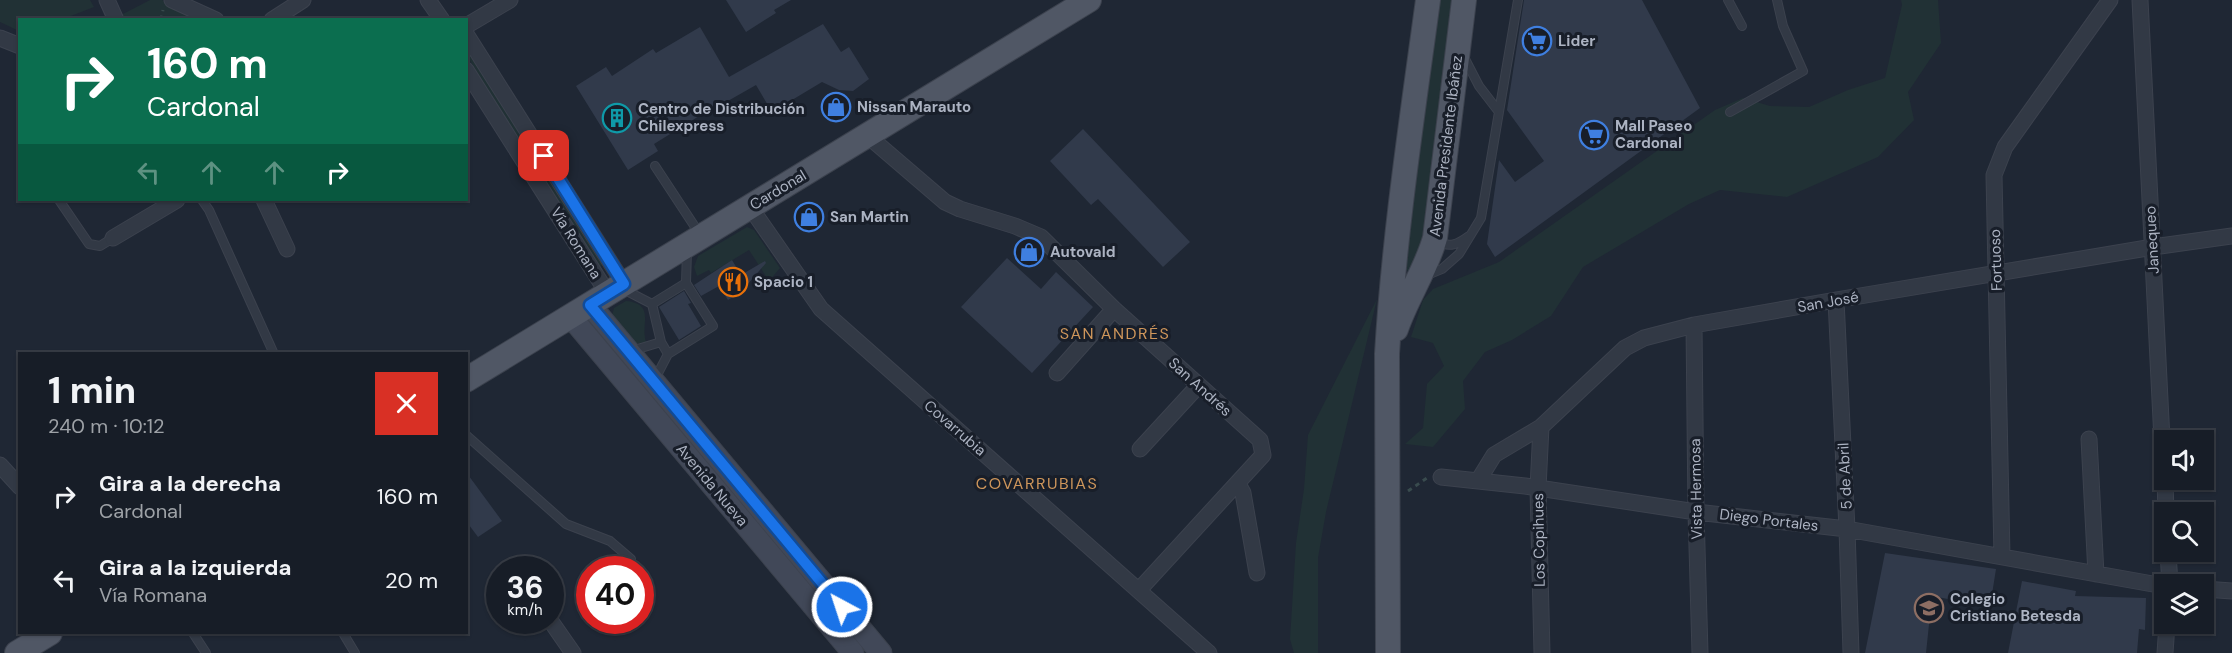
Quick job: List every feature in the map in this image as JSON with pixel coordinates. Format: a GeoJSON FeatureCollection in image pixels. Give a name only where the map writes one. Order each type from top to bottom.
{"type":"FeatureCollection","features":[{"type":"Feature","properties":{"kind":"main road","name":"Cardonal"},"geometry":{"type":"LineString","coordinates":[[468,379],[1089,0]]}},
{"type":"Feature","properties":{"kind":"main road","name":"Avenida Presidente Ibáñez"},"geometry":{"type":"LineString","coordinates":[[1388,653],[1387,354],[1394,259],[1428,0]]}},
{"type":"Feature","properties":{"kind":"main road","name":"Avenida Presidente Ibáñez"},"geometry":{"type":"LineString","coordinates":[[1387,354],[1405,306],[1428,261],[1435,238],[1463,3]]}},
{"type":"Feature","properties":{"kind":"main road"},"geometry":{"type":"LineString","coordinates":[[1394,259],[1402,277],[1411,280],[1421,277]]}},
{"type":"Feature","properties":{"kind":"main road"},"geometry":{"type":"LineString","coordinates":[[16,653],[48,634]]}},
{"type":"Feature","properties":{"kind":"street"},"geometry":{"type":"LineString","coordinates":[[107,0],[115,18]]}},
{"type":"Feature","properties":{"kind":"street"},"geometry":{"type":"LineString","coordinates":[[172,0],[212,18]]}},
{"type":"Feature","properties":{"kind":"street"},"geometry":{"type":"LineString","coordinates":[[275,18],[303,0]]}},
{"type":"Feature","properties":{"kind":"street"},"geometry":{"type":"LineString","coordinates":[[429,0],[441,18]]}},
{"type":"Feature","properties":{"kind":"street"},"geometry":{"type":"LineString","coordinates":[[468,25],[510,0]]}},
{"type":"Feature","properties":{"kind":"street","name":"Fortuoso"},"geometry":{"type":"LineString","coordinates":[[2002,556],[1994,175],[2005,147],[2110,0]]}},
{"type":"Feature","properties":{"kind":"street","name":"Janequeo"},"geometry":{"type":"LineString","coordinates":[[2140,0],[2162,430]]}},
{"type":"Feature","properties":{"kind":"street"},"geometry":{"type":"LineString","coordinates":[[0,38],[18,45]]}},
{"type":"Feature","properties":{"kind":"street","name":"Vía Romana"},"geometry":{"type":"LineString","coordinates":[[468,38],[603,298]]}},
{"type":"Feature","properties":{"kind":"street","name":"Vía Romana"},"geometry":{"type":"LineString","coordinates":[[468,73],[603,298]]}},
{"type":"Feature","properties":{"kind":"street","name":"San Andrés"},"geometry":{"type":"LineString","coordinates":[[868,136],[945,202],[960,209],[1016,225],[1041,237],[1114,309],[1260,440],[1263,455],[1139,590]]}},
{"type":"Feature","properties":{"kind":"street"},"geometry":{"type":"LineString","coordinates":[[113,238],[175,201]]}},
{"type":"Feature","properties":{"kind":"street"},"geometry":{"type":"LineString","coordinates":[[264,201],[287,249]]}},
{"type":"Feature","properties":{"kind":"street","name":"Covarrubia"},"geometry":{"type":"LineString","coordinates":[[750,207],[821,309],[1209,653]]}},
{"type":"Feature","properties":{"kind":"street","name":"San José"},"geometry":{"type":"LineString","coordinates":[[1478,481],[1494,455],[1541,427],[1625,348],[1644,338],[1694,325],[1836,300],[2232,236]]}},
{"type":"Feature","properties":{"kind":"street","name":"Avenida Nueva"},"geometry":{"type":"LineString","coordinates":[[603,298],[629,351],[881,653]]}},
{"type":"Feature","properties":{"kind":"street","name":"Avenida Nueva"},"geometry":{"type":"LineString","coordinates":[[603,298],[698,467],[853,653]]}},
{"type":"Feature","properties":{"kind":"street","name":"5 de Abril"},"geometry":{"type":"LineString","coordinates":[[1836,300],[1851,653]]}},
{"type":"Feature","properties":{"kind":"street"},"geometry":{"type":"LineString","coordinates":[[1057,373],[1114,309]]}},
{"type":"Feature","properties":{"kind":"street","name":"Vista Hermosa"},"geometry":{"type":"LineString","coordinates":[[1694,325],[1700,653]]}},
{"type":"Feature","properties":{"kind":"street"},"geometry":{"type":"LineString","coordinates":[[1140,448],[1198,386]]}},
{"type":"Feature","properties":{"kind":"street","name":"Los Copihues"},"geometry":{"type":"LineString","coordinates":[[1541,427],[1538,488],[1542,653]]}},
{"type":"Feature","properties":{"kind":"street"},"geometry":{"type":"LineString","coordinates":[[2089,439],[2096,574]]}},
{"type":"Feature","properties":{"kind":"street"},"geometry":{"type":"LineString","coordinates":[[698,467],[714,454]]}},
{"type":"Feature","properties":{"kind":"street"},"geometry":{"type":"LineString","coordinates":[[0,465],[18,485]]}},
{"type":"Feature","properties":{"kind":"street","name":"Diego Portales"},"geometry":{"type":"LineString","coordinates":[[1441,477],[1538,488],[1696,512],[1847,529],[2154,584]]}},
{"type":"Feature","properties":{"kind":"street"},"geometry":{"type":"LineString","coordinates":[[1238,484],[1244,493],[1257,573]]}},
{"type":"Feature","properties":{"kind":"street"},"geometry":{"type":"LineString","coordinates":[[2214,590],[2232,591]]}},
{"type":"Feature","properties":{"kind":"street"},"geometry":{"type":"LineString","coordinates":[[826,621],[842,607]]}},
{"type":"Feature","properties":{"kind":"street"},"geometry":{"type":"LineString","coordinates":[[560,634],[573,653]]}},
{"type":"Feature","properties":{"kind":"street"},"geometry":{"type":"LineString","coordinates":[[2165,653],[2166,634]]}},
{"type":"Feature","properties":{"kind":"lane"},"geometry":{"type":"LineString","coordinates":[[1421,277],[1437,272],[1459,254],[1481,218],[1518,0]]}},
{"type":"Feature","properties":{"kind":"lane"},"geometry":{"type":"LineString","coordinates":[[1728,0],[1742,26]]}},
{"type":"Feature","properties":{"kind":"lane"},"geometry":{"type":"LineString","coordinates":[[1730,112],[1803,71],[1783,26],[1777,0]]}},
{"type":"Feature","properties":{"kind":"lane"},"geometry":{"type":"LineString","coordinates":[[1459,38],[1468,68],[1499,111]]}},
{"type":"Feature","properties":{"kind":"lane"},"geometry":{"type":"LineString","coordinates":[[654,381],[668,354],[713,326],[687,283],[694,242],[655,166]]}},
{"type":"Feature","properties":{"kind":"lane"},"geometry":{"type":"LineString","coordinates":[[60,201],[89,244],[100,246],[113,238]]}},
{"type":"Feature","properties":{"kind":"lane"},"geometry":{"type":"LineString","coordinates":[[203,201],[209,210],[273,352]]}},
{"type":"Feature","properties":{"kind":"lane"},"geometry":{"type":"LineString","coordinates":[[1435,238],[1451,246],[1473,234]]}},
{"type":"Feature","properties":{"kind":"lane"},"geometry":{"type":"LineString","coordinates":[[652,304],[687,283]]}},
{"type":"Feature","properties":{"kind":"lane"},"geometry":{"type":"LineString","coordinates":[[603,298],[638,295],[652,304],[661,342],[668,354]]}},
{"type":"Feature","properties":{"kind":"lane"},"geometry":{"type":"LineString","coordinates":[[629,351],[661,342]]}},
{"type":"Feature","properties":{"kind":"lane"},"geometry":{"type":"LineString","coordinates":[[468,437],[566,524],[610,541],[628,556]]}},
{"type":"Feature","properties":{"kind":"lane"},"geometry":{"type":"LineString","coordinates":[[194,634],[206,653]]}},
{"type":"Feature","properties":{"kind":"lane"},"geometry":{"type":"LineString","coordinates":[[344,634],[354,653]]}},
{"type":"Feature","properties":{"kind":"path"},"geometry":{"type":"LineString","coordinates":[[1406,494],[1410,488],[1423,480],[1441,477]]}},
{"type":"Feature","properties":{"kind":"shaded area"},"geometry":{"type":"Polygon","coordinates":[[[0,0],[90,0],[94,7],[66,18],[18,18],[18,31],[0,22],[0,0]]]}},
{"type":"Feature","properties":{"kind":"shaded area"},"geometry":{"type":"Polygon","coordinates":[[[150,0],[162,0],[203,18],[122,18],[121,15],[150,0]]]}},
{"type":"Feature","properties":{"kind":"shaded area"},"geometry":{"type":"Polygon","coordinates":[[[1440,0],[1456,0],[1427,229],[1409,274],[1405,266],[1405,251],[1440,0]]]}},
{"type":"Feature","properties":{"kind":"shaded area"},"geometry":{"type":"Polygon","coordinates":[[[1901,0],[1938,0],[1941,43],[1908,92],[1914,120],[1878,157],[1787,197],[1720,190],[1689,204],[1583,267],[1551,316],[1512,340],[1485,352],[1463,381],[1465,409],[1433,447],[1405,444],[1423,428],[1427,384],[1444,366],[1433,343],[1411,337],[1423,300],[1433,289],[1499,262],[1715,110],[1743,98],[1770,106],[1809,107],[1848,90],[1885,78],[1902,5],[1901,0]]]}},
{"type":"Feature","properties":{"kind":"shaded area"},"geometry":{"type":"Polygon","coordinates":[[[468,52],[602,264],[601,267],[598,266],[468,58],[468,52]]]}},
{"type":"Feature","properties":{"kind":"shaded area"},"geometry":{"type":"Polygon","coordinates":[[[747,227],[754,230],[780,268],[769,281],[749,250],[711,273],[709,270],[697,276],[694,267],[698,256],[747,227]]]}},
{"type":"Feature","properties":{"kind":"shaded area"},"geometry":{"type":"Polygon","coordinates":[[[1377,299],[1326,512],[1318,558],[1318,653],[1294,653],[1290,639],[1296,543],[1304,489],[1308,435],[1377,299]]]}},
{"type":"Feature","properties":{"kind":"shaded area"},"geometry":{"type":"Polygon","coordinates":[[[626,301],[641,306],[644,311],[646,342],[635,344],[612,316],[614,308],[626,301]]]}},
{"type":"Feature","properties":{"kind":"building"},"geometry":{"type":"Polygon","coordinates":[[[726,0],[791,0],[774,10],[776,13],[746,32],[726,0]]]}},
{"type":"Feature","properties":{"kind":"building","name":"Mall Paseo Cardonal"},"geometry":{"type":"Polygon","coordinates":[[[1524,0],[1642,0],[1700,108],[1495,257],[1487,244],[1499,160],[1515,182],[1544,161],[1507,110],[1524,0]]]}},
{"type":"Feature","properties":{"kind":"building"},"geometry":{"type":"Polygon","coordinates":[[[823,24],[841,52],[849,47],[869,79],[853,91],[839,90],[822,82],[772,112],[756,85],[654,144],[658,151],[628,170],[576,86],[606,67],[612,76],[653,49],[656,53],[700,27],[729,77],[823,24]]]}},
{"type":"Feature","properties":{"kind":"building"},"geometry":{"type":"Polygon","coordinates":[[[1083,129],[1190,242],[1163,267],[1098,199],[1091,205],[1050,161],[1083,129]]]}},
{"type":"Feature","properties":{"kind":"building"},"geometry":{"type":"Polygon","coordinates":[[[1007,258],[1041,289],[1056,272],[1093,307],[1032,373],[961,307],[1007,258]]]}},
{"type":"Feature","properties":{"kind":"building","name":"Spacio 1"},"geometry":{"type":"Polygon","coordinates":[[[732,260],[741,275],[765,261],[766,263],[741,292],[728,300],[719,286],[701,296],[694,285],[732,260]]]}},
{"type":"Feature","properties":{"kind":"building"},"geometry":{"type":"Polygon","coordinates":[[[684,291],[691,303],[688,304],[701,326],[679,340],[659,307],[684,291]]]}},
{"type":"Feature","properties":{"kind":"building"},"geometry":{"type":"Polygon","coordinates":[[[468,475],[502,521],[478,537],[468,524],[468,475]]]}},
{"type":"Feature","properties":{"kind":"building"},"geometry":{"type":"Polygon","coordinates":[[[1885,553],[1996,569],[1990,607],[1932,596],[1926,653],[1865,653],[1885,553]]]}},
{"type":"Feature","properties":{"kind":"building"},"geometry":{"type":"Polygon","coordinates":[[[2022,581],[2076,591],[2075,596],[2146,598],[2145,630],[2139,629],[2137,653],[2008,653],[2022,581]]]}},
{"type":"Feature","properties":{"kind":"place","name":"Lider"},"geometry":{"type":"Point","coordinates":[1537,41]}},
{"type":"Feature","properties":{"kind":"place","name":"Nissan Marauto"},"geometry":{"type":"Point","coordinates":[836,107]}},
{"type":"Feature","properties":{"kind":"place","name":"Centro de Distribución Chilexpress"},"geometry":{"type":"Point","coordinates":[617,118]}},
{"type":"Feature","properties":{"kind":"place","name":"Mall Paseo Cardonal"},"geometry":{"type":"Point","coordinates":[1594,135]}},
{"type":"Feature","properties":{"kind":"place","name":"San Martin"},"geometry":{"type":"Point","coordinates":[809,217]}},
{"type":"Feature","properties":{"kind":"place","name":"Autovald"},"geometry":{"type":"Point","coordinates":[1029,252]}},
{"type":"Feature","properties":{"kind":"place","name":"Spacio 1"},"geometry":{"type":"Point","coordinates":[733,282]}},
{"type":"Feature","properties":{"kind":"place","name":"Colegio Cristiano Betesda"},"geometry":{"type":"Point","coordinates":[1929,608]}},
{"type":"Feature","properties":{"kind":"district","name":"SAN ANDRÉS"},"geometry":{"type":"Point","coordinates":[1115,333]}},
{"type":"Feature","properties":{"kind":"district","name":"COVARRUBIAS"},"geometry":{"type":"Point","coordinates":[1037,483]}},
{"type":"Feature","properties":{"kind":"route"},"geometry":{"type":"LineString","coordinates":[[544,156],[624,284],[590,305],[842,607]]}}]}
